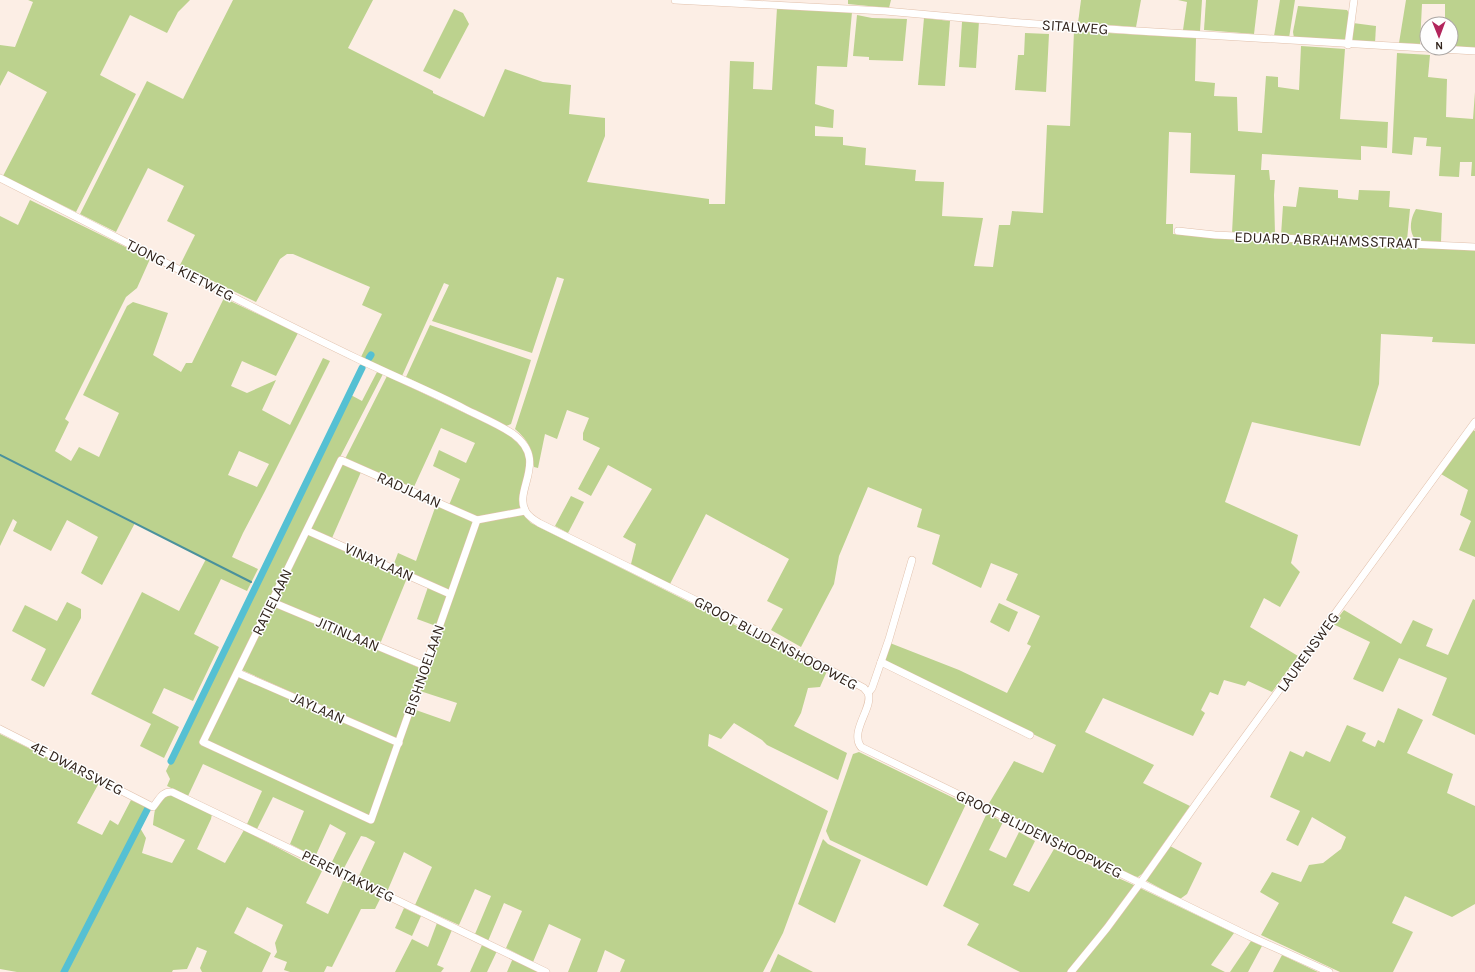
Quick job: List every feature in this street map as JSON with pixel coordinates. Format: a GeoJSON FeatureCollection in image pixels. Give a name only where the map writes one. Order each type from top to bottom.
{"type":"FeatureCollection","features":[{"type":"Feature","properties":{"kind":"street","name":"SITALWEG"},"geometry":{"type":"LineString","coordinates":[[674,0],[885,11],[1022,23],[1348,45],[1475,51]]}},
{"type":"Feature","properties":{"kind":"street"},"geometry":{"type":"LineString","coordinates":[[1348,45],[1354,0]]}},
{"type":"Feature","properties":{"kind":"street","name":"TJONG A KIETWEG"},"geometry":{"type":"LineString","coordinates":[[0,178],[213,287],[361,360],[496,424],[518,438],[524,445],[529,458],[530,469],[525,487],[523,503],[525,511]]}},
{"type":"Feature","properties":{"kind":"street","name":"EDUARD ABRAHAMSSTRAAT"},"geometry":{"type":"LineString","coordinates":[[1178,231],[1215,235],[1475,247]]}},
{"type":"Feature","properties":{"kind":"street","name":"LAURENSWEG"},"geometry":{"type":"LineString","coordinates":[[1071,972],[1107,928],[1141,882],[1196,803],[1475,422]]}},
{"type":"Feature","properties":{"kind":"street","name":"RADJLAAN"},"geometry":{"type":"LineString","coordinates":[[341,460],[477,520]]}},
{"type":"Feature","properties":{"kind":"street","name":"RATIELAAN"},"geometry":{"type":"LineString","coordinates":[[341,460],[308,531],[203,742],[370,820]]}},
{"type":"Feature","properties":{"kind":"street"},"geometry":{"type":"LineString","coordinates":[[477,520],[525,511]]}},
{"type":"Feature","properties":{"kind":"street","name":"GROOT BLIJDENSHOOPWEG"},"geometry":{"type":"LineString","coordinates":[[525,511],[539,523],[750,628],[864,688],[868,693],[868,700],[858,733],[858,743],[861,747],[1141,882],[1249,936],[1329,972]]}},
{"type":"Feature","properties":{"kind":"street","name":"BISHNOELAAN"},"geometry":{"type":"LineString","coordinates":[[370,820],[477,520]]}},
{"type":"Feature","properties":{"kind":"street","name":"VINAYLAAN"},"geometry":{"type":"LineString","coordinates":[[308,531],[450,594]]}},
{"type":"Feature","properties":{"kind":"street"},"geometry":{"type":"LineString","coordinates":[[868,693],[872,688],[881,662],[912,560]]}},
{"type":"Feature","properties":{"kind":"street","name":"JITINLAAN"},"geometry":{"type":"LineString","coordinates":[[272,602],[425,666]]}},
{"type":"Feature","properties":{"kind":"street"},"geometry":{"type":"LineString","coordinates":[[881,662],[1030,735]]}},
{"type":"Feature","properties":{"kind":"street","name":"JAYLAAN"},"geometry":{"type":"LineString","coordinates":[[238,672],[399,742]]}},
{"type":"Feature","properties":{"kind":"street","name":"4E DWARSWEG"},"geometry":{"type":"LineString","coordinates":[[0,729],[153,807]]}},
{"type":"Feature","properties":{"kind":"street","name":"PERENTAKWEG"},"geometry":{"type":"LineString","coordinates":[[153,807],[162,794],[165,792],[172,792],[546,972]]}},
{"type":"Feature","properties":{"kind":"green space"},"geometry":{"type":"Polygon","coordinates":[[[28,0],[190,0],[178,12],[167,33],[130,15],[100,75],[136,94],[76,212],[3,176],[47,92],[8,71],[0,86],[0,45],[15,47],[33,2],[28,0]]]}},
{"type":"Feature","properties":{"kind":"green space"},"geometry":{"type":"Polygon","coordinates":[[[233,0],[373,0],[348,48],[433,91],[433,93],[484,117],[505,69],[543,82],[571,85],[569,114],[605,118],[605,136],[587,182],[709,199],[709,204],[725,204],[730,61],[754,62],[753,89],[772,90],[777,8],[852,12],[847,67],[817,66],[815,104],[834,110],[833,128],[815,126],[815,136],[843,137],[843,145],[866,148],[865,165],[916,170],[915,181],[944,182],[942,216],[983,218],[974,266],[993,267],[999,225],[1010,225],[1012,211],[1043,213],[1047,125],[1070,126],[1074,31],[1196,38],[1195,81],[1215,83],[1214,96],[1237,97],[1238,131],[1262,133],[1266,76],[1278,77],[1278,87],[1299,90],[1301,46],[1345,49],[1340,119],[1388,122],[1387,148],[1361,146],[1361,160],[1262,154],[1261,170],[1269,170],[1270,180],[1275,180],[1275,234],[1232,233],[1235,175],[1190,173],[1191,133],[1169,132],[1166,224],[1173,224],[1173,234],[1217,238],[1475,250],[1475,344],[1432,342],[1433,337],[1381,334],[1379,384],[1360,446],[1252,422],[1225,502],[1298,535],[1291,563],[1300,572],[1280,607],[1264,598],[1250,627],[1298,656],[1272,692],[1248,681],[1245,686],[1224,680],[1218,695],[1210,692],[1201,710],[1205,713],[1193,736],[1103,698],[1085,732],[1154,765],[1143,783],[1190,806],[1143,873],[1138,877],[1133,876],[988,805],[1014,761],[1043,773],[1056,745],[883,663],[890,643],[959,670],[1007,693],[1031,646],[1027,644],[1040,616],[1006,600],[1018,574],[991,563],[981,588],[932,564],[940,535],[917,527],[922,509],[868,487],[839,556],[834,584],[801,647],[771,630],[783,609],[767,601],[789,559],[706,514],[670,584],[631,564],[636,544],[623,537],[652,489],[608,465],[591,496],[578,489],[600,448],[583,440],[583,433],[589,418],[567,410],[557,439],[545,434],[538,468],[534,467],[532,455],[527,442],[515,429],[564,279],[557,277],[532,353],[432,321],[449,285],[444,283],[402,376],[361,357],[382,314],[362,305],[370,287],[293,254],[287,254],[280,259],[256,302],[180,265],[195,235],[167,221],[184,186],[148,168],[116,232],[80,214],[147,81],[183,99],[233,0]]]}},
{"type":"Feature","properties":{"kind":"green space"},"geometry":{"type":"Polygon","coordinates":[[[848,0],[891,0],[889,8],[848,4],[848,0]]]}},
{"type":"Feature","properties":{"kind":"green space"},"geometry":{"type":"Polygon","coordinates":[[[1081,0],[1141,0],[1136,27],[1078,23],[1081,0]]]}},
{"type":"Feature","properties":{"kind":"green space"},"geometry":{"type":"Polygon","coordinates":[[[1178,0],[1202,0],[1200,31],[1183,30],[1187,2],[1178,0]]]}},
{"type":"Feature","properties":{"kind":"green space"},"geometry":{"type":"Polygon","coordinates":[[[1206,0],[1258,0],[1254,34],[1204,30],[1206,0]]]}},
{"type":"Feature","properties":{"kind":"green space"},"geometry":{"type":"Polygon","coordinates":[[[1280,0],[1295,0],[1289,38],[1274,36],[1280,0]]]}},
{"type":"Feature","properties":{"kind":"green space"},"geometry":{"type":"Polygon","coordinates":[[[1406,0],[1475,0],[1475,48],[1459,47],[1459,16],[1445,16],[1445,4],[1422,4],[1421,16],[1419,16],[1419,44],[1399,43],[1406,0]]]}},
{"type":"Feature","properties":{"kind":"green space"},"geometry":{"type":"Polygon","coordinates":[[[1298,6],[1347,10],[1350,15],[1347,38],[1343,41],[1294,38],[1293,32],[1298,6]]]}},
{"type":"Feature","properties":{"kind":"green space"},"geometry":{"type":"Polygon","coordinates":[[[454,9],[463,13],[469,24],[440,79],[423,71],[454,9]]]}},
{"type":"Feature","properties":{"kind":"green space"},"geometry":{"type":"Polygon","coordinates":[[[857,15],[872,18],[907,19],[903,61],[869,60],[869,57],[853,56],[857,15]]]}},
{"type":"Feature","properties":{"kind":"green space"},"geometry":{"type":"Polygon","coordinates":[[[924,18],[950,21],[945,86],[918,85],[924,18]]]}},
{"type":"Feature","properties":{"kind":"green space"},"geometry":{"type":"Polygon","coordinates":[[[967,20],[979,21],[976,68],[959,67],[962,22],[967,20]]]}},
{"type":"Feature","properties":{"kind":"green space"},"geometry":{"type":"Polygon","coordinates":[[[1353,23],[1376,26],[1375,43],[1353,41],[1353,23]]]}},
{"type":"Feature","properties":{"kind":"green space"},"geometry":{"type":"Polygon","coordinates":[[[1025,33],[1049,34],[1046,92],[1015,90],[1018,55],[1024,55],[1025,33]]]}},
{"type":"Feature","properties":{"kind":"green space"},"geometry":{"type":"Polygon","coordinates":[[[1397,53],[1430,56],[1428,77],[1447,79],[1446,117],[1473,119],[1475,92],[1475,176],[1471,176],[1472,162],[1460,162],[1459,177],[1439,176],[1441,147],[1426,146],[1427,138],[1414,137],[1412,155],[1392,153],[1397,53]]]}},
{"type":"Feature","properties":{"kind":"green space"},"geometry":{"type":"Polygon","coordinates":[[[1299,187],[1338,190],[1338,198],[1358,200],[1359,190],[1390,191],[1389,207],[1410,209],[1407,240],[1281,235],[1283,206],[1296,207],[1299,187]]]}},
{"type":"Feature","properties":{"kind":"green space"},"geometry":{"type":"Polygon","coordinates":[[[30,200],[150,259],[137,288],[126,297],[65,419],[69,422],[55,451],[71,461],[79,447],[99,457],[119,413],[83,395],[127,306],[133,302],[168,313],[153,355],[181,372],[186,363],[192,363],[224,298],[298,333],[276,376],[242,361],[231,386],[247,393],[276,380],[262,410],[290,425],[323,358],[330,361],[232,557],[258,569],[247,591],[221,579],[194,634],[219,647],[193,701],[164,688],[152,713],[179,727],[164,758],[140,746],[151,724],[91,694],[142,592],[179,611],[206,559],[135,523],[102,585],[81,573],[98,537],[67,520],[51,551],[13,531],[17,522],[13,519],[0,546],[0,216],[18,225],[30,200]],[[239,451],[228,475],[257,487],[269,464],[239,451]]]}},
{"type":"Feature","properties":{"kind":"green space"},"geometry":{"type":"Polygon","coordinates":[[[1416,209],[1442,213],[1441,242],[1417,241],[1414,238],[1411,230],[1411,221],[1416,209]]]}},
{"type":"Feature","properties":{"kind":"green space"},"geometry":{"type":"Polygon","coordinates":[[[430,325],[531,360],[511,424],[506,426],[406,377],[430,325]]]}},
{"type":"Feature","properties":{"kind":"green space"},"geometry":{"type":"Polygon","coordinates":[[[377,372],[383,374],[339,459],[201,744],[371,824],[413,709],[450,722],[457,703],[420,691],[479,522],[518,514],[524,515],[531,523],[827,671],[820,687],[808,688],[801,713],[794,726],[847,753],[838,780],[767,745],[762,740],[734,723],[721,739],[709,734],[708,746],[828,811],[783,933],[763,972],[620,972],[625,960],[605,950],[597,972],[568,972],[581,939],[549,924],[533,962],[506,948],[522,911],[504,903],[488,941],[475,934],[491,896],[475,889],[459,925],[415,905],[432,867],[404,852],[387,892],[358,878],[375,842],[366,837],[361,836],[343,870],[331,864],[346,833],[330,824],[315,857],[290,844],[304,811],[273,797],[257,829],[247,824],[262,791],[203,764],[188,796],[167,786],[170,779],[166,771],[349,394],[362,401],[377,372]]]}},
{"type":"Feature","properties":{"kind":"green space"},"geometry":{"type":"Polygon","coordinates":[[[387,376],[507,433],[523,448],[527,457],[527,469],[522,509],[478,517],[449,505],[460,479],[433,466],[439,450],[466,463],[475,443],[441,428],[413,489],[345,459],[387,376]]]}},
{"type":"Feature","properties":{"kind":"green space"},"geometry":{"type":"Polygon","coordinates":[[[1473,430],[1475,431],[1475,557],[1459,550],[1471,521],[1460,515],[1468,490],[1441,474],[1473,430]]]}},
{"type":"Feature","properties":{"kind":"green space"},"geometry":{"type":"Polygon","coordinates":[[[343,463],[361,472],[332,538],[311,529],[343,463]]]}},
{"type":"Feature","properties":{"kind":"green space"},"geometry":{"type":"Polygon","coordinates":[[[571,496],[584,502],[568,533],[555,526],[571,496]]]}},
{"type":"Feature","properties":{"kind":"green space"},"geometry":{"type":"Polygon","coordinates":[[[436,505],[473,521],[449,591],[393,566],[398,553],[416,561],[436,505]]]}},
{"type":"Feature","properties":{"kind":"green space"},"geometry":{"type":"Polygon","coordinates":[[[308,534],[407,578],[380,644],[275,600],[308,534]]]}},
{"type":"Feature","properties":{"kind":"green space"},"geometry":{"type":"Polygon","coordinates":[[[428,587],[447,595],[436,626],[417,619],[428,587]]]}},
{"type":"Feature","properties":{"kind":"green space"},"geometry":{"type":"Polygon","coordinates":[[[1473,599],[1475,600],[1475,735],[1432,715],[1447,678],[1399,658],[1383,692],[1353,679],[1370,642],[1333,624],[1344,610],[1401,644],[1413,620],[1433,629],[1426,646],[1448,655],[1473,599]]]}},
{"type":"Feature","properties":{"kind":"green space"},"geometry":{"type":"Polygon","coordinates":[[[67,602],[81,609],[81,618],[44,687],[31,680],[46,649],[12,631],[25,605],[57,621],[67,602]]]}},
{"type":"Feature","properties":{"kind":"green space"},"geometry":{"type":"Polygon","coordinates":[[[999,603],[1018,612],[1009,632],[990,622],[999,603]]]}},
{"type":"Feature","properties":{"kind":"green space"},"geometry":{"type":"Polygon","coordinates":[[[274,605],[422,669],[398,740],[242,670],[274,605]]]}},
{"type":"Feature","properties":{"kind":"green space"},"geometry":{"type":"Polygon","coordinates":[[[240,675],[396,744],[369,817],[206,741],[240,675]]]}},
{"type":"Feature","properties":{"kind":"green space"},"geometry":{"type":"Polygon","coordinates":[[[1398,708],[1423,720],[1407,753],[1453,774],[1447,793],[1475,806],[1475,904],[1452,917],[1405,896],[1392,923],[1413,932],[1393,972],[1340,972],[1261,935],[1279,903],[1260,892],[1272,872],[1301,882],[1309,865],[1323,863],[1341,849],[1346,837],[1312,817],[1298,846],[1286,840],[1300,811],[1270,797],[1290,751],[1303,757],[1306,751],[1330,762],[1347,725],[1366,733],[1362,741],[1375,747],[1378,740],[1384,743],[1398,708]]]}},
{"type":"Feature","properties":{"kind":"green space"},"geometry":{"type":"Polygon","coordinates":[[[0,734],[99,783],[77,823],[102,835],[110,820],[118,825],[131,800],[148,808],[139,826],[146,838],[142,853],[172,863],[185,840],[153,825],[155,810],[158,802],[170,794],[212,814],[197,849],[225,863],[244,830],[322,871],[306,903],[328,914],[344,879],[381,897],[375,909],[361,909],[332,967],[327,966],[324,972],[290,972],[284,970],[287,962],[274,957],[277,952],[275,943],[283,925],[247,907],[234,933],[271,953],[262,972],[202,972],[200,968],[207,951],[197,947],[187,969],[173,970],[172,972],[17,972],[0,969],[0,734]]]}},
{"type":"Feature","properties":{"kind":"green space"},"geometry":{"type":"Polygon","coordinates":[[[859,752],[966,804],[927,886],[830,840],[826,831],[853,754],[859,752]]]}},
{"type":"Feature","properties":{"kind":"green space"},"geometry":{"type":"Polygon","coordinates":[[[987,813],[1003,822],[989,850],[1006,858],[1019,832],[1035,841],[1013,885],[1029,892],[1054,849],[1136,886],[1068,972],[1020,972],[967,945],[979,924],[943,906],[987,813]]]}},
{"type":"Feature","properties":{"kind":"green space"},"geometry":{"type":"Polygon","coordinates":[[[823,839],[828,844],[861,860],[835,923],[798,904],[823,839]]]}},
{"type":"Feature","properties":{"kind":"green space"},"geometry":{"type":"Polygon","coordinates":[[[1170,846],[1202,863],[1187,894],[1180,899],[1145,880],[1170,846]]]}},
{"type":"Feature","properties":{"kind":"green space"},"geometry":{"type":"Polygon","coordinates":[[[1140,888],[1234,933],[1211,965],[1225,972],[1075,972],[1140,888]]]}},
{"type":"Feature","properties":{"kind":"green space"},"geometry":{"type":"Polygon","coordinates":[[[404,908],[421,916],[412,936],[395,928],[404,908]]]}},
{"type":"Feature","properties":{"kind":"green space"},"geometry":{"type":"Polygon","coordinates":[[[437,923],[452,930],[437,965],[444,968],[441,972],[395,972],[412,939],[428,947],[437,923]]]}},
{"type":"Feature","properties":{"kind":"green space"},"geometry":{"type":"Polygon","coordinates":[[[1251,941],[1262,946],[1248,972],[1230,972],[1251,941]]]}},
{"type":"Feature","properties":{"kind":"green space"},"geometry":{"type":"Polygon","coordinates":[[[482,945],[497,951],[487,972],[470,972],[482,945]]]}},
{"type":"Feature","properties":{"kind":"green space"},"geometry":{"type":"Polygon","coordinates":[[[778,954],[813,972],[770,972],[778,954]]]}},
{"type":"Feature","properties":{"kind":"green space"},"geometry":{"type":"Polygon","coordinates":[[[1282,955],[1318,972],[1273,972],[1282,955]]]}},
{"type":"Feature","properties":{"kind":"green space"},"geometry":{"type":"Polygon","coordinates":[[[513,958],[542,972],[507,972],[513,958]]]}},
{"type":"Feature","properties":{"kind":"waterway"},"geometry":{"type":"LineString","coordinates":[[171,761],[362,368]]}},
{"type":"Feature","properties":{"kind":"waterway"},"geometry":{"type":"LineString","coordinates":[[0,455],[251,582]]}},
{"type":"Feature","properties":{"kind":"waterway"},"geometry":{"type":"LineString","coordinates":[[64,972],[148,808]]}}]}
